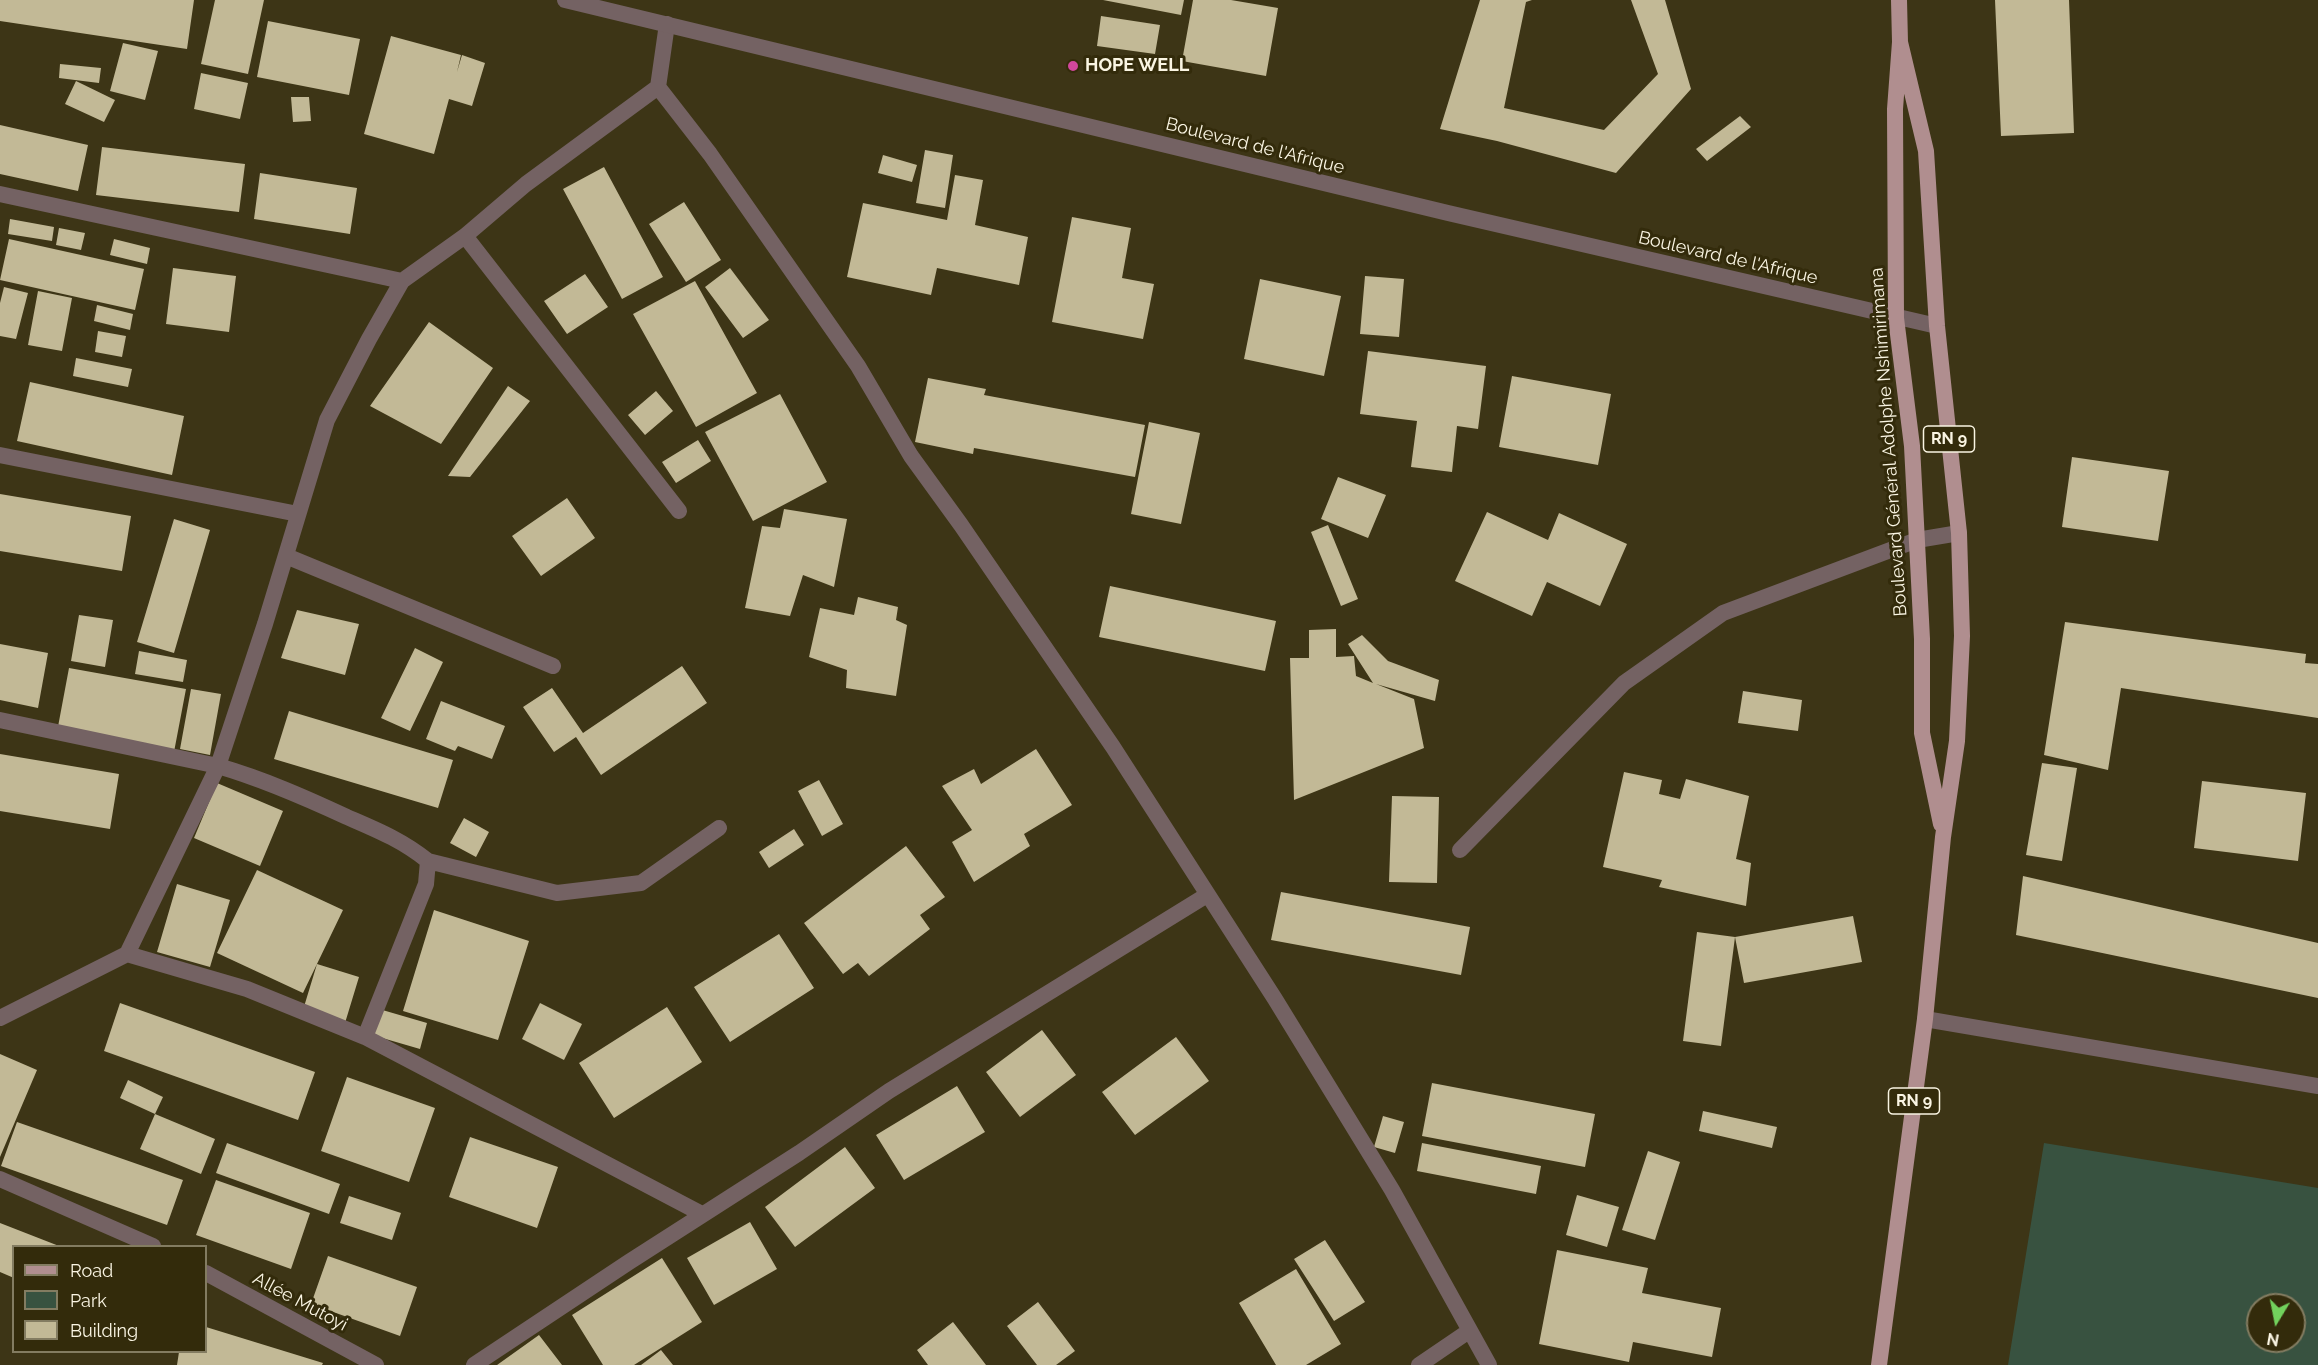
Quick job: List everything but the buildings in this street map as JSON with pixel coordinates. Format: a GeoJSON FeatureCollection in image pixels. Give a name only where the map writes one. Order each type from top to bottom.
{"type":"FeatureCollection","features":[{"type":"Feature","properties":{"kind":"main road","name":"Boulevard Général Adolphe Nshimirimana"},"geometry":{"type":"LineString","coordinates":[[1899,0],[1900,42],[1895,119],[1896,318],[1912,446],[1922,639],[1922,733],[1943,837]]}},
{"type":"Feature","properties":{"kind":"main road","name":"Boulevard Général Adolphe Nshimirimana"},"geometry":{"type":"LineString","coordinates":[[1879,1365],[1925,1019],[1943,837],[1957,741],[1962,636],[1959,533],[1937,326],[1926,152],[1900,42]]}},
{"type":"Feature","properties":{"kind":"street","name":"Boulevard de l'Afrique"},"geometry":{"type":"LineString","coordinates":[[565,0],[1425,208],[1937,326]]}},
{"type":"Feature","properties":{"kind":"street"},"geometry":{"type":"LineString","coordinates":[[0,1018],[127,954],[218,766],[327,420],[402,282],[465,236],[526,184],[658,87],[667,24]]}},
{"type":"Feature","properties":{"kind":"street"},"geometry":{"type":"LineString","coordinates":[[658,87],[711,154],[858,366],[911,456],[1113,747],[1275,999],[1392,1190],[1489,1365]]}},
{"type":"Feature","properties":{"kind":"street"},"geometry":{"type":"LineString","coordinates":[[0,194],[402,282]]}},
{"type":"Feature","properties":{"kind":"street"},"geometry":{"type":"LineString","coordinates":[[465,236],[679,511]]}},
{"type":"Feature","properties":{"kind":"street"},"geometry":{"type":"LineString","coordinates":[[0,456],[298,513]]}},
{"type":"Feature","properties":{"kind":"street"},"geometry":{"type":"LineString","coordinates":[[1460,850],[1624,683],[1723,613],[1917,540],[1959,533]]}},
{"type":"Feature","properties":{"kind":"street"},"geometry":{"type":"LineString","coordinates":[[286,556],[553,666]]}},
{"type":"Feature","properties":{"kind":"street"},"geometry":{"type":"LineString","coordinates":[[0,720],[218,766],[282,787],[407,844],[428,861],[557,893],[641,883],[719,828]]}},
{"type":"Feature","properties":{"kind":"street"},"geometry":{"type":"LineString","coordinates":[[365,1037],[426,884],[428,861]]}},
{"type":"Feature","properties":{"kind":"street"},"geometry":{"type":"LineString","coordinates":[[474,1365],[702,1214],[799,1153],[889,1091],[1207,895]]}},
{"type":"Feature","properties":{"kind":"street"},"geometry":{"type":"LineString","coordinates":[[127,954],[248,989],[365,1037],[702,1214]]}},
{"type":"Feature","properties":{"kind":"street"},"geometry":{"type":"LineString","coordinates":[[1925,1019],[2318,1086]]}},
{"type":"Feature","properties":{"kind":"street"},"geometry":{"type":"LineString","coordinates":[[0,1179],[151,1245]]}},
{"type":"Feature","properties":{"kind":"street","name":"Allée Mutoyi"},"geometry":{"type":"LineString","coordinates":[[207,1274],[376,1365]]}},
{"type":"Feature","properties":{"kind":"street"},"geometry":{"type":"LineString","coordinates":[[1419,1365],[1469,1331]]}},
{"type":"Feature","properties":{"kind":"green space"},"geometry":{"type":"Polygon","coordinates":[[[2044,1143],[2318,1188],[2318,1365],[2008,1365],[2044,1143]]]}},
{"type":"Feature","properties":{"kind":"place","name":"HOPE WELL"},"geometry":{"type":"Point","coordinates":[1073,66]}}]}
